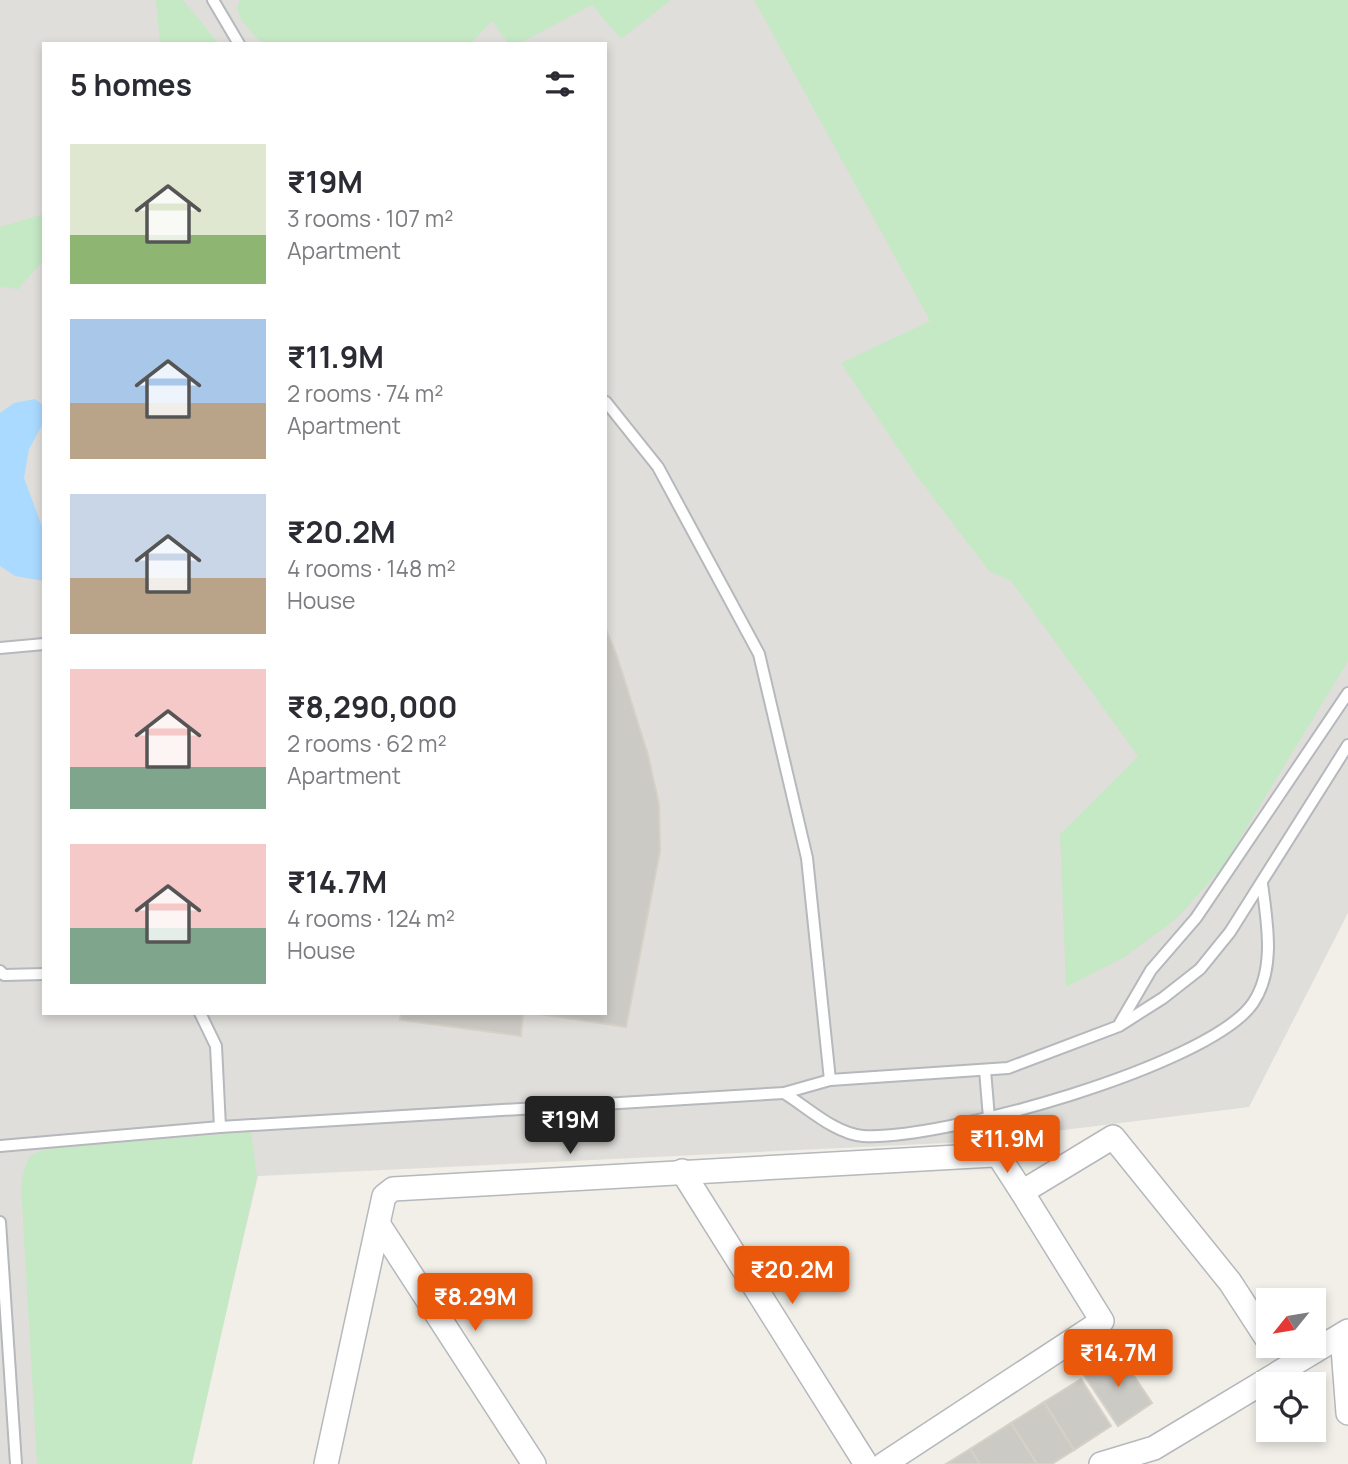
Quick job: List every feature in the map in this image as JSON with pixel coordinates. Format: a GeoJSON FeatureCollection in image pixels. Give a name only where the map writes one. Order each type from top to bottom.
{"type":"FeatureCollection","features":[{"type":"Feature","properties":{"kind":"street"},"geometry":{"type":"LineString","coordinates":[[1022,1192],[1114,1137],[1230,1282],[1256,1322]]}},
{"type":"Feature","properties":{"kind":"street"},"geometry":{"type":"LineString","coordinates":[[326,1464],[384,1196],[393,1189],[993,1154],[1000,1158],[1102,1321],[884,1464]]}},
{"type":"Feature","properties":{"kind":"street"},"geometry":{"type":"LineString","coordinates":[[682,1171],[866,1464]]}},
{"type":"Feature","properties":{"kind":"street"},"geometry":{"type":"LineString","coordinates":[[379,1226],[534,1464]]}},
{"type":"Feature","properties":{"kind":"street"},"geometry":{"type":"LineString","coordinates":[[1101,1464],[1148,1456],[1345,1333],[1348,1413]]}},
{"type":"Feature","properties":{"kind":"street"},"geometry":{"type":"LineString","coordinates":[[1279,1358],[1286,1368]]}},
{"type":"Feature","properties":{"kind":"lane"},"geometry":{"type":"LineString","coordinates":[[214,0],[238,42]]}},
{"type":"Feature","properties":{"kind":"lane"},"geometry":{"type":"LineString","coordinates":[[607,403],[658,467],[759,654],[807,858],[830,1080]]}},
{"type":"Feature","properties":{"kind":"lane"},"geometry":{"type":"LineString","coordinates":[[0,648],[42,644]]}},
{"type":"Feature","properties":{"kind":"lane"},"geometry":{"type":"LineString","coordinates":[[1119,1026],[1150,970],[1196,918],[1348,693]]}},
{"type":"Feature","properties":{"kind":"lane"},"geometry":{"type":"LineString","coordinates":[[0,1146],[220,1127],[784,1093],[830,1080],[1008,1068],[1119,1026],[1200,970],[1262,884],[1348,746]]}},
{"type":"Feature","properties":{"kind":"lane"},"geometry":{"type":"LineString","coordinates":[[784,1093],[838,1128],[861,1136],[916,1132],[989,1118],[1127,1078],[1213,1037],[1253,1003],[1267,967],[1268,933],[1262,884]]}},
{"type":"Feature","properties":{"kind":"lane"},"geometry":{"type":"LineString","coordinates":[[0,971],[4,975],[42,974]]}},
{"type":"Feature","properties":{"kind":"lane"},"geometry":{"type":"LineString","coordinates":[[201,1015],[216,1046],[220,1127]]}},
{"type":"Feature","properties":{"kind":"lane"},"geometry":{"type":"LineString","coordinates":[[985,1070],[989,1118]]}},
{"type":"Feature","properties":{"kind":"lane"},"geometry":{"type":"LineString","coordinates":[[0,1222],[16,1464]]}},
{"type":"Feature","properties":{"kind":"shaded area"},"geometry":{"type":"Polygon","coordinates":[[[0,0],[1348,0],[1348,913],[1249,1107],[967,1142],[258,1176],[190,1464],[0,1464],[0,0]]]}},
{"type":"Feature","properties":{"kind":"green space"},"geometry":{"type":"Polygon","coordinates":[[[156,0],[183,0],[217,42],[160,42],[156,0]]]}},
{"type":"Feature","properties":{"kind":"green space"},"geometry":{"type":"Polygon","coordinates":[[[240,0],[671,0],[621,39],[592,5],[522,42],[508,42],[492,21],[472,42],[261,42],[241,18],[238,6],[240,0]]]}},
{"type":"Feature","properties":{"kind":"green space"},"geometry":{"type":"Polygon","coordinates":[[[754,0],[1348,0],[1348,661],[1222,868],[1176,919],[1123,958],[1066,987],[1060,834],[1138,756],[1011,581],[989,571],[916,475],[841,363],[930,321],[754,0]]]}},
{"type":"Feature","properties":{"kind":"green space"},"geometry":{"type":"Polygon","coordinates":[[[42,215],[42,262],[18,289],[0,287],[0,227],[42,215]]]}},
{"type":"Feature","properties":{"kind":"green space"},"geometry":{"type":"Polygon","coordinates":[[[251,1132],[257,1176],[192,1464],[37,1464],[21,1186],[27,1162],[34,1154],[57,1148],[251,1132]]]}},
{"type":"Feature","properties":{"kind":"water"},"geometry":{"type":"Polygon","coordinates":[[[35,399],[42,404],[42,426],[29,449],[24,478],[42,527],[42,581],[15,576],[0,566],[0,413],[14,403],[35,399]]]}},
{"type":"Feature","properties":{"kind":"building"},"geometry":{"type":"Polygon","coordinates":[[[607,632],[648,755],[659,804],[660,851],[626,1027],[547,1015],[607,1015],[607,632]]]}},
{"type":"Feature","properties":{"kind":"building"},"geometry":{"type":"Polygon","coordinates":[[[401,1015],[523,1015],[521,1036],[400,1020],[401,1015]]]}},
{"type":"Feature","properties":{"kind":"building"},"geometry":{"type":"Polygon","coordinates":[[[1118,1352],[1152,1403],[1118,1426],[1084,1375],[1118,1352]]]}},
{"type":"Feature","properties":{"kind":"building"},"geometry":{"type":"Polygon","coordinates":[[[1081,1379],[1111,1426],[1074,1450],[1044,1402],[1081,1379]]]}},
{"type":"Feature","properties":{"kind":"building"},"geometry":{"type":"Polygon","coordinates":[[[1044,1402],[1074,1450],[1052,1464],[1037,1464],[1011,1423],[1044,1402]]]}},
{"type":"Feature","properties":{"kind":"building"},"geometry":{"type":"Polygon","coordinates":[[[1011,1423],[1037,1464],[980,1464],[970,1449],[1011,1423]]]}},
{"type":"Feature","properties":{"kind":"building"},"geometry":{"type":"Polygon","coordinates":[[[970,1449],[980,1464],[946,1464],[970,1449]]]}}]}
